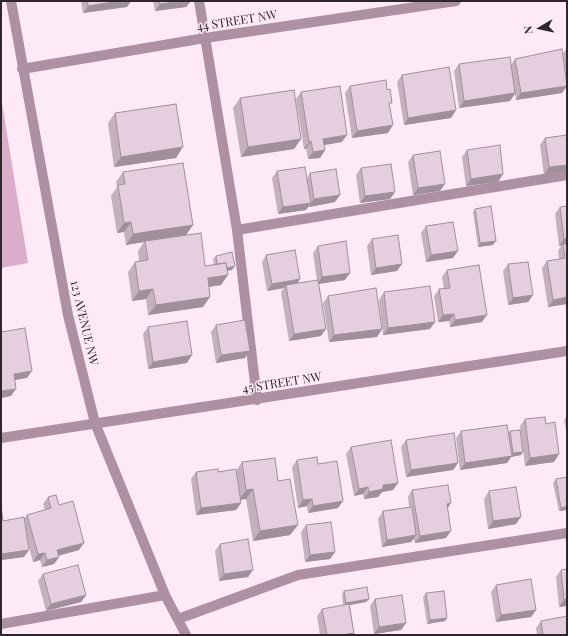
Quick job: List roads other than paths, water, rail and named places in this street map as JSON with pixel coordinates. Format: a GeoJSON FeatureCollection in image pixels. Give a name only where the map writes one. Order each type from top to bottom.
{"type":"FeatureCollection","features":[{"type":"Feature","properties":{"kind":"street","name":"123 AVENUE NW"},"geometry":{"type":"LineString","coordinates":[[11,1],[22,69],[68,315],[95,423],[165,595],[186,635]]}},
{"type":"Feature","properties":{"kind":"street"},"geometry":{"type":"LineString","coordinates":[[199,1],[237,230],[257,400]]}},
{"type":"Feature","properties":{"kind":"street","name":"44 STREET NW"},"geometry":{"type":"LineString","coordinates":[[22,69],[205,38],[456,1]]}},
{"type":"Feature","properties":{"kind":"street"},"geometry":{"type":"LineString","coordinates":[[237,230],[567,175]]}},
{"type":"Feature","properties":{"kind":"street","name":"45 STREET NW"},"geometry":{"type":"LineString","coordinates":[[1,438],[257,400],[567,351]]}},
{"type":"Feature","properties":{"kind":"street"},"geometry":{"type":"LineString","coordinates":[[178,619],[298,575],[567,533]]}},
{"type":"Feature","properties":{"kind":"street"},"geometry":{"type":"LineString","coordinates":[[1,624],[165,595]]}}]}
